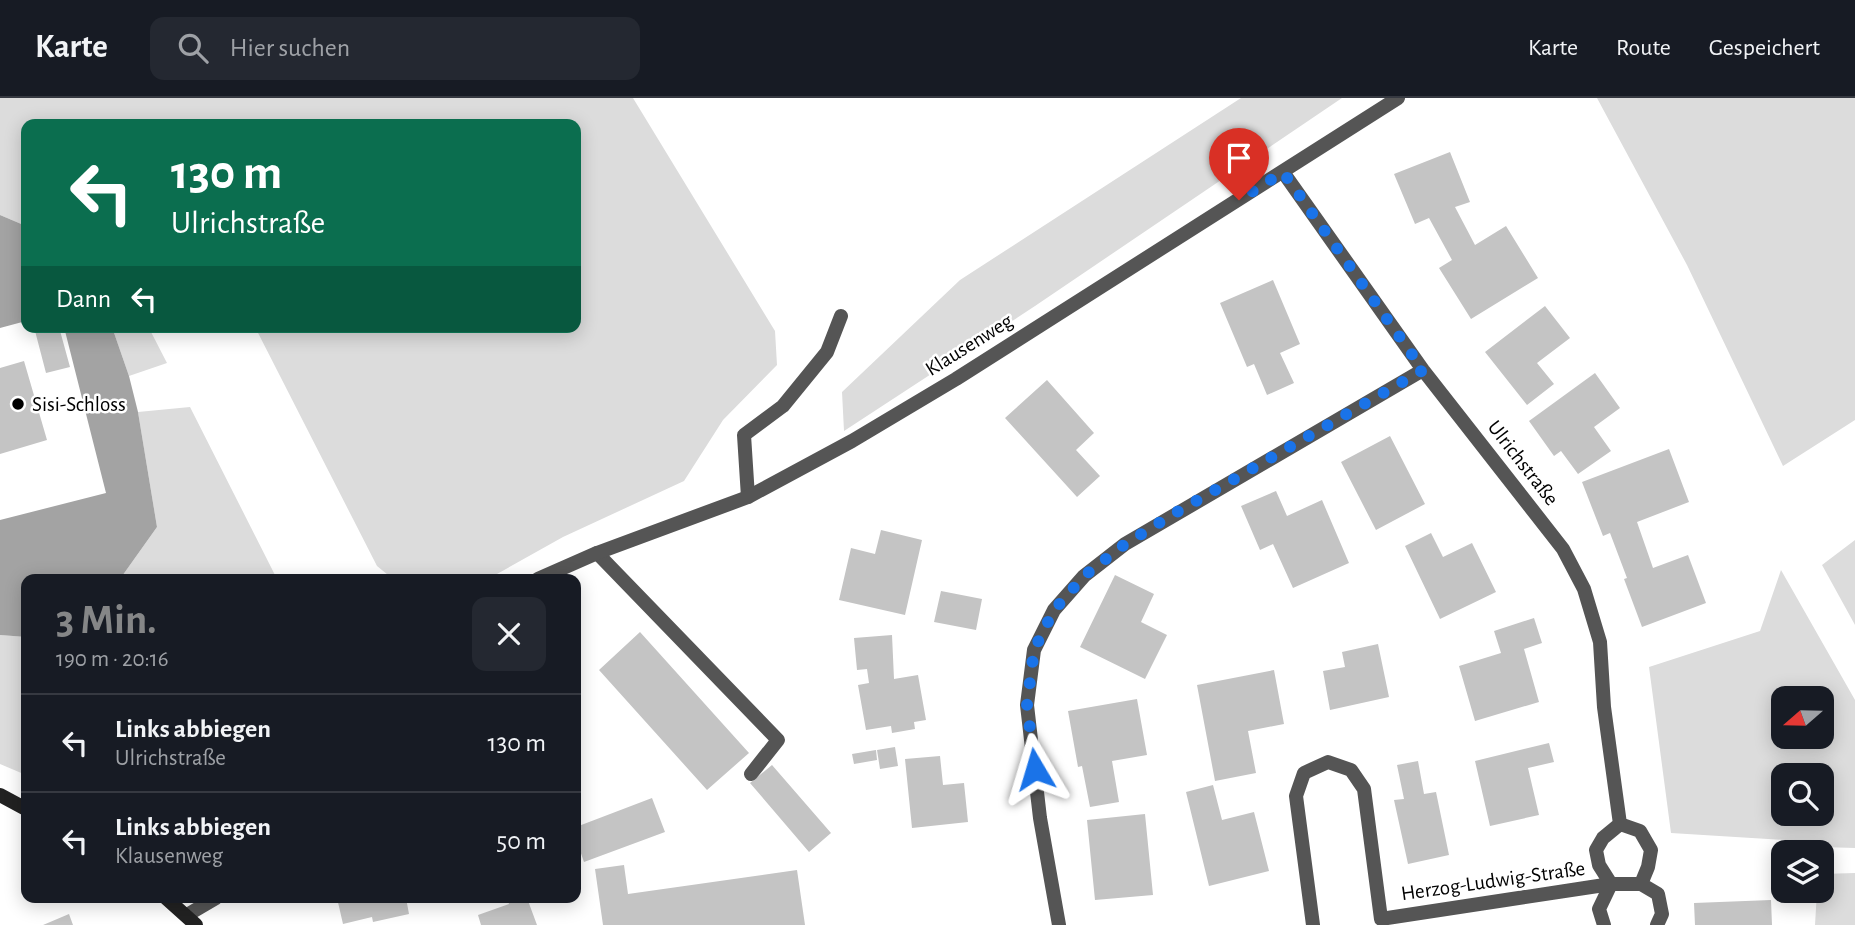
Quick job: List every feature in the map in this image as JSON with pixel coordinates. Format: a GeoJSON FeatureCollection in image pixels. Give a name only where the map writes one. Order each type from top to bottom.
{"type":"FeatureCollection","features":[{"type":"Feature","properties":{"kind":"main road"},"geometry":{"type":"LineString","coordinates":[[0,795],[21,806]]}},
{"type":"Feature","properties":{"kind":"main road"},"geometry":{"type":"LineString","coordinates":[[172,903],[192,920]]}},
{"type":"Feature","properties":{"kind":"street","name":"Klausenweg"},"geometry":{"type":"LineString","coordinates":[[549,574],[597,553],[748,497],[852,441],[956,379],[1398,98]]}},
{"type":"Feature","properties":{"kind":"street","name":"Ulrichstraße"},"geometry":{"type":"LineString","coordinates":[[1283,172],[1423,370],[1563,548],[1584,590],[1600,642],[1608,746],[1620,824]]}},
{"type":"Feature","properties":{"kind":"street"},"geometry":{"type":"LineString","coordinates":[[748,497],[744,435],[783,405],[827,352],[841,316]]}},
{"type":"Feature","properties":{"kind":"street"},"geometry":{"type":"LineString","coordinates":[[1059,925],[1040,818],[1027,705],[1034,650],[1054,610],[1084,576],[1125,544],[1423,370]]}},
{"type":"Feature","properties":{"kind":"street"},"geometry":{"type":"LineString","coordinates":[[597,553],[778,740],[751,774]]}},
{"type":"Feature","properties":{"kind":"street","name":"Herzog-Ludwig-Straße"},"geometry":{"type":"LineString","coordinates":[[1313,925],[1296,796],[1304,773],[1328,762],[1351,770],[1364,789],[1382,922],[1611,884]]}},
{"type":"Feature","properties":{"kind":"street"},"geometry":{"type":"LineString","coordinates":[[1611,884],[1599,865],[1596,850],[1603,838],[1620,824],[1640,831],[1651,850],[1648,867],[1640,884]]}},
{"type":"Feature","properties":{"kind":"street"},"geometry":{"type":"LineString","coordinates":[[1611,884],[1640,884],[1658,894],[1662,914],[1657,925]]}},
{"type":"Feature","properties":{"kind":"street"},"geometry":{"type":"LineString","coordinates":[[1604,925],[1599,909],[1611,884]]}},
{"type":"Feature","properties":{"kind":"street"},"geometry":{"type":"LineString","coordinates":[[192,920],[211,903]]}},
{"type":"Feature","properties":{"kind":"shaded area"},"geometry":{"type":"Polygon","coordinates":[[[0,98],[633,98],[775,331],[777,365],[723,420],[684,481],[563,537],[497,574],[387,574],[377,566],[258,333],[581,333],[581,119],[21,119],[21,224],[0,215],[0,98]]]}},
{"type":"Feature","properties":{"kind":"shaded area"},"geometry":{"type":"Polygon","coordinates":[[[1241,98],[1342,98],[1035,306],[844,431],[842,392],[960,280],[1241,98]]]}},
{"type":"Feature","properties":{"kind":"shaded area"},"geometry":{"type":"Polygon","coordinates":[[[1597,98],[1855,98],[1855,420],[1783,466],[1687,265],[1597,98]]]}},
{"type":"Feature","properties":{"kind":"shaded area"},"geometry":{"type":"Polygon","coordinates":[[[0,215],[21,224],[21,322],[0,328],[0,215]]]}},
{"type":"Feature","properties":{"kind":"shaded area"},"geometry":{"type":"Polygon","coordinates":[[[66,333],[114,333],[138,412],[157,527],[124,574],[21,574],[21,637],[0,635],[0,520],[106,493],[66,333]]]}},
{"type":"Feature","properties":{"kind":"shaded area"},"geometry":{"type":"Polygon","coordinates":[[[114,333],[152,333],[167,363],[129,376],[114,333]]]}},
{"type":"Feature","properties":{"kind":"shaded area"},"geometry":{"type":"Polygon","coordinates":[[[190,407],[274,574],[124,574],[157,527],[138,412],[190,407]]]}},
{"type":"Feature","properties":{"kind":"shaded area"},"geometry":{"type":"Polygon","coordinates":[[[1855,540],[1855,625],[1822,565],[1855,540]]]}},
{"type":"Feature","properties":{"kind":"shaded area"},"geometry":{"type":"Polygon","coordinates":[[[1781,570],[1855,700],[1855,848],[1834,847],[1834,840],[1671,833],[1649,667],[1760,631],[1781,570]]]}},
{"type":"Feature","properties":{"kind":"shaded area"},"geometry":{"type":"Polygon","coordinates":[[[0,635],[21,637],[21,773],[0,764],[0,635]]]}},
{"type":"Feature","properties":{"kind":"shaded area"},"geometry":{"type":"Polygon","coordinates":[[[1855,873],[1855,925],[1815,925],[1816,903],[1834,903],[1834,874],[1855,873]]]}},
{"type":"Feature","properties":{"kind":"building"},"geometry":{"type":"Polygon","coordinates":[[[1450,152],[1470,202],[1455,207],[1475,245],[1506,226],[1538,278],[1471,319],[1439,268],[1452,260],[1429,218],[1415,224],[1394,174],[1450,152]]]}},
{"type":"Feature","properties":{"kind":"building"},"geometry":{"type":"Polygon","coordinates":[[[1273,280],[1300,344],[1280,353],[1294,383],[1267,395],[1254,364],[1247,367],[1220,303],[1273,280]]]}},
{"type":"Feature","properties":{"kind":"building"},"geometry":{"type":"Polygon","coordinates":[[[1545,306],[1570,338],[1537,363],[1554,384],[1527,405],[1485,352],[1545,306]]]}},
{"type":"Feature","properties":{"kind":"building"},"geometry":{"type":"Polygon","coordinates":[[[36,333],[61,333],[70,367],[46,373],[36,333]]]}},
{"type":"Feature","properties":{"kind":"building","name":"Sisi-Schloss"},"geometry":{"type":"Polygon","coordinates":[[[24,361],[47,440],[0,454],[0,368],[24,361]]]}},
{"type":"Feature","properties":{"kind":"building"},"geometry":{"type":"Polygon","coordinates":[[[1595,373],[1620,408],[1594,427],[1611,451],[1578,474],[1561,451],[1554,456],[1529,421],[1595,373]]]}},
{"type":"Feature","properties":{"kind":"building"},"geometry":{"type":"Polygon","coordinates":[[[1047,380],[1094,433],[1076,450],[1100,476],[1077,497],[1005,418],[1047,380]]]}},
{"type":"Feature","properties":{"kind":"building"},"geometry":{"type":"Polygon","coordinates":[[[1390,436],[1425,504],[1376,530],[1341,462],[1390,436]]]}},
{"type":"Feature","properties":{"kind":"building"},"geometry":{"type":"Polygon","coordinates":[[[1669,449],[1689,502],[1637,522],[1653,568],[1688,555],[1706,603],[1642,627],[1610,533],[1603,536],[1582,482],[1669,449]]]}},
{"type":"Feature","properties":{"kind":"building"},"geometry":{"type":"Polygon","coordinates":[[[1276,491],[1287,516],[1322,500],[1349,563],[1293,588],[1273,544],[1260,550],[1241,506],[1276,491]]]}},
{"type":"Feature","properties":{"kind":"building"},"geometry":{"type":"Polygon","coordinates":[[[881,530],[922,540],[905,615],[839,600],[851,548],[875,554],[881,530]]]}},
{"type":"Feature","properties":{"kind":"building"},"geometry":{"type":"Polygon","coordinates":[[[1431,533],[1443,557],[1472,543],[1496,592],[1440,619],[1405,546],[1431,533]]]}},
{"type":"Feature","properties":{"kind":"building"},"geometry":{"type":"Polygon","coordinates":[[[1115,575],[1154,594],[1141,622],[1167,635],[1145,679],[1080,647],[1115,575]]]}},
{"type":"Feature","properties":{"kind":"building"},"geometry":{"type":"Polygon","coordinates":[[[941,591],[982,599],[976,630],[934,622],[941,591]]]}},
{"type":"Feature","properties":{"kind":"building"},"geometry":{"type":"Polygon","coordinates":[[[1534,618],[1542,643],[1524,649],[1539,702],[1475,721],[1459,666],[1501,653],[1494,631],[1534,618]]]}},
{"type":"Feature","properties":{"kind":"building"},"geometry":{"type":"Polygon","coordinates":[[[640,632],[749,753],[707,790],[599,670],[640,632]]]}},
{"type":"Feature","properties":{"kind":"building"},"geometry":{"type":"Polygon","coordinates":[[[892,635],[894,679],[918,675],[926,720],[914,722],[915,729],[892,733],[891,726],[866,730],[858,685],[869,683],[867,669],[857,670],[854,638],[892,635]]]}},
{"type":"Feature","properties":{"kind":"building"},"geometry":{"type":"Polygon","coordinates":[[[1378,644],[1389,697],[1330,710],[1323,671],[1345,667],[1342,652],[1378,644]]]}},
{"type":"Feature","properties":{"kind":"building"},"geometry":{"type":"Polygon","coordinates":[[[1274,670],[1284,724],[1248,731],[1256,773],[1215,781],[1197,685],[1274,670]]]}},
{"type":"Feature","properties":{"kind":"building"},"geometry":{"type":"Polygon","coordinates":[[[1137,699],[1147,755],[1112,761],[1119,802],[1090,807],[1082,766],[1078,767],[1068,711],[1137,699]]]}},
{"type":"Feature","properties":{"kind":"building"},"geometry":{"type":"Polygon","coordinates":[[[1549,743],[1554,762],[1528,768],[1539,815],[1490,826],[1475,761],[1549,743]]]}},
{"type":"Feature","properties":{"kind":"building"},"geometry":{"type":"Polygon","coordinates":[[[895,747],[898,766],[880,769],[877,750],[895,747]]]}},
{"type":"Feature","properties":{"kind":"building"},"geometry":{"type":"Polygon","coordinates":[[[876,750],[877,760],[854,764],[852,754],[876,750]]]}},
{"type":"Feature","properties":{"kind":"building"},"geometry":{"type":"Polygon","coordinates":[[[940,756],[943,785],[964,783],[968,822],[912,828],[905,759],[940,756]]]}},
{"type":"Feature","properties":{"kind":"building"},"geometry":{"type":"Polygon","coordinates":[[[1418,761],[1424,794],[1436,792],[1449,855],[1408,864],[1394,800],[1404,799],[1397,765],[1418,761]]]}},
{"type":"Feature","properties":{"kind":"building"},"geometry":{"type":"Polygon","coordinates":[[[772,765],[831,833],[809,852],[750,783],[772,765]]]}},
{"type":"Feature","properties":{"kind":"building"},"geometry":{"type":"Polygon","coordinates":[[[1213,785],[1222,820],[1254,812],[1269,871],[1209,886],[1186,792],[1213,785]]]}},
{"type":"Feature","properties":{"kind":"building"},"geometry":{"type":"Polygon","coordinates":[[[652,798],[665,832],[584,862],[581,853],[581,825],[652,798]]]}},
{"type":"Feature","properties":{"kind":"building"},"geometry":{"type":"Polygon","coordinates":[[[1145,814],[1153,895],[1095,900],[1087,820],[1145,814]]]}},
{"type":"Feature","properties":{"kind":"building"},"geometry":{"type":"Polygon","coordinates":[[[624,865],[628,894],[797,870],[805,925],[603,925],[595,869],[624,865]]]}},
{"type":"Feature","properties":{"kind":"building"},"geometry":{"type":"Polygon","coordinates":[[[1771,900],[1772,925],[1695,925],[1694,903],[1771,900]]]}},
{"type":"Feature","properties":{"kind":"building"},"geometry":{"type":"Polygon","coordinates":[[[338,903],[407,903],[409,914],[373,922],[372,917],[343,924],[338,903]]]}},
{"type":"Feature","properties":{"kind":"building"},"geometry":{"type":"Polygon","coordinates":[[[529,903],[537,925],[481,925],[478,915],[509,904],[529,903]]]}},
{"type":"Feature","properties":{"kind":"building"},"geometry":{"type":"Polygon","coordinates":[[[69,914],[73,925],[43,925],[69,914]]]}},
{"type":"Feature","properties":{"kind":"place","name":"Sisi-Schloss"},"geometry":{"type":"Point","coordinates":[18,404]}},
{"type":"Feature","properties":{"kind":"route"},"geometry":{"type":"LineString","coordinates":[[1035,769],[1027,705],[1034,650],[1054,610],[1084,576],[1125,544],[1177,512],[1423,370],[1283,172],[1239,200]]}}]}
